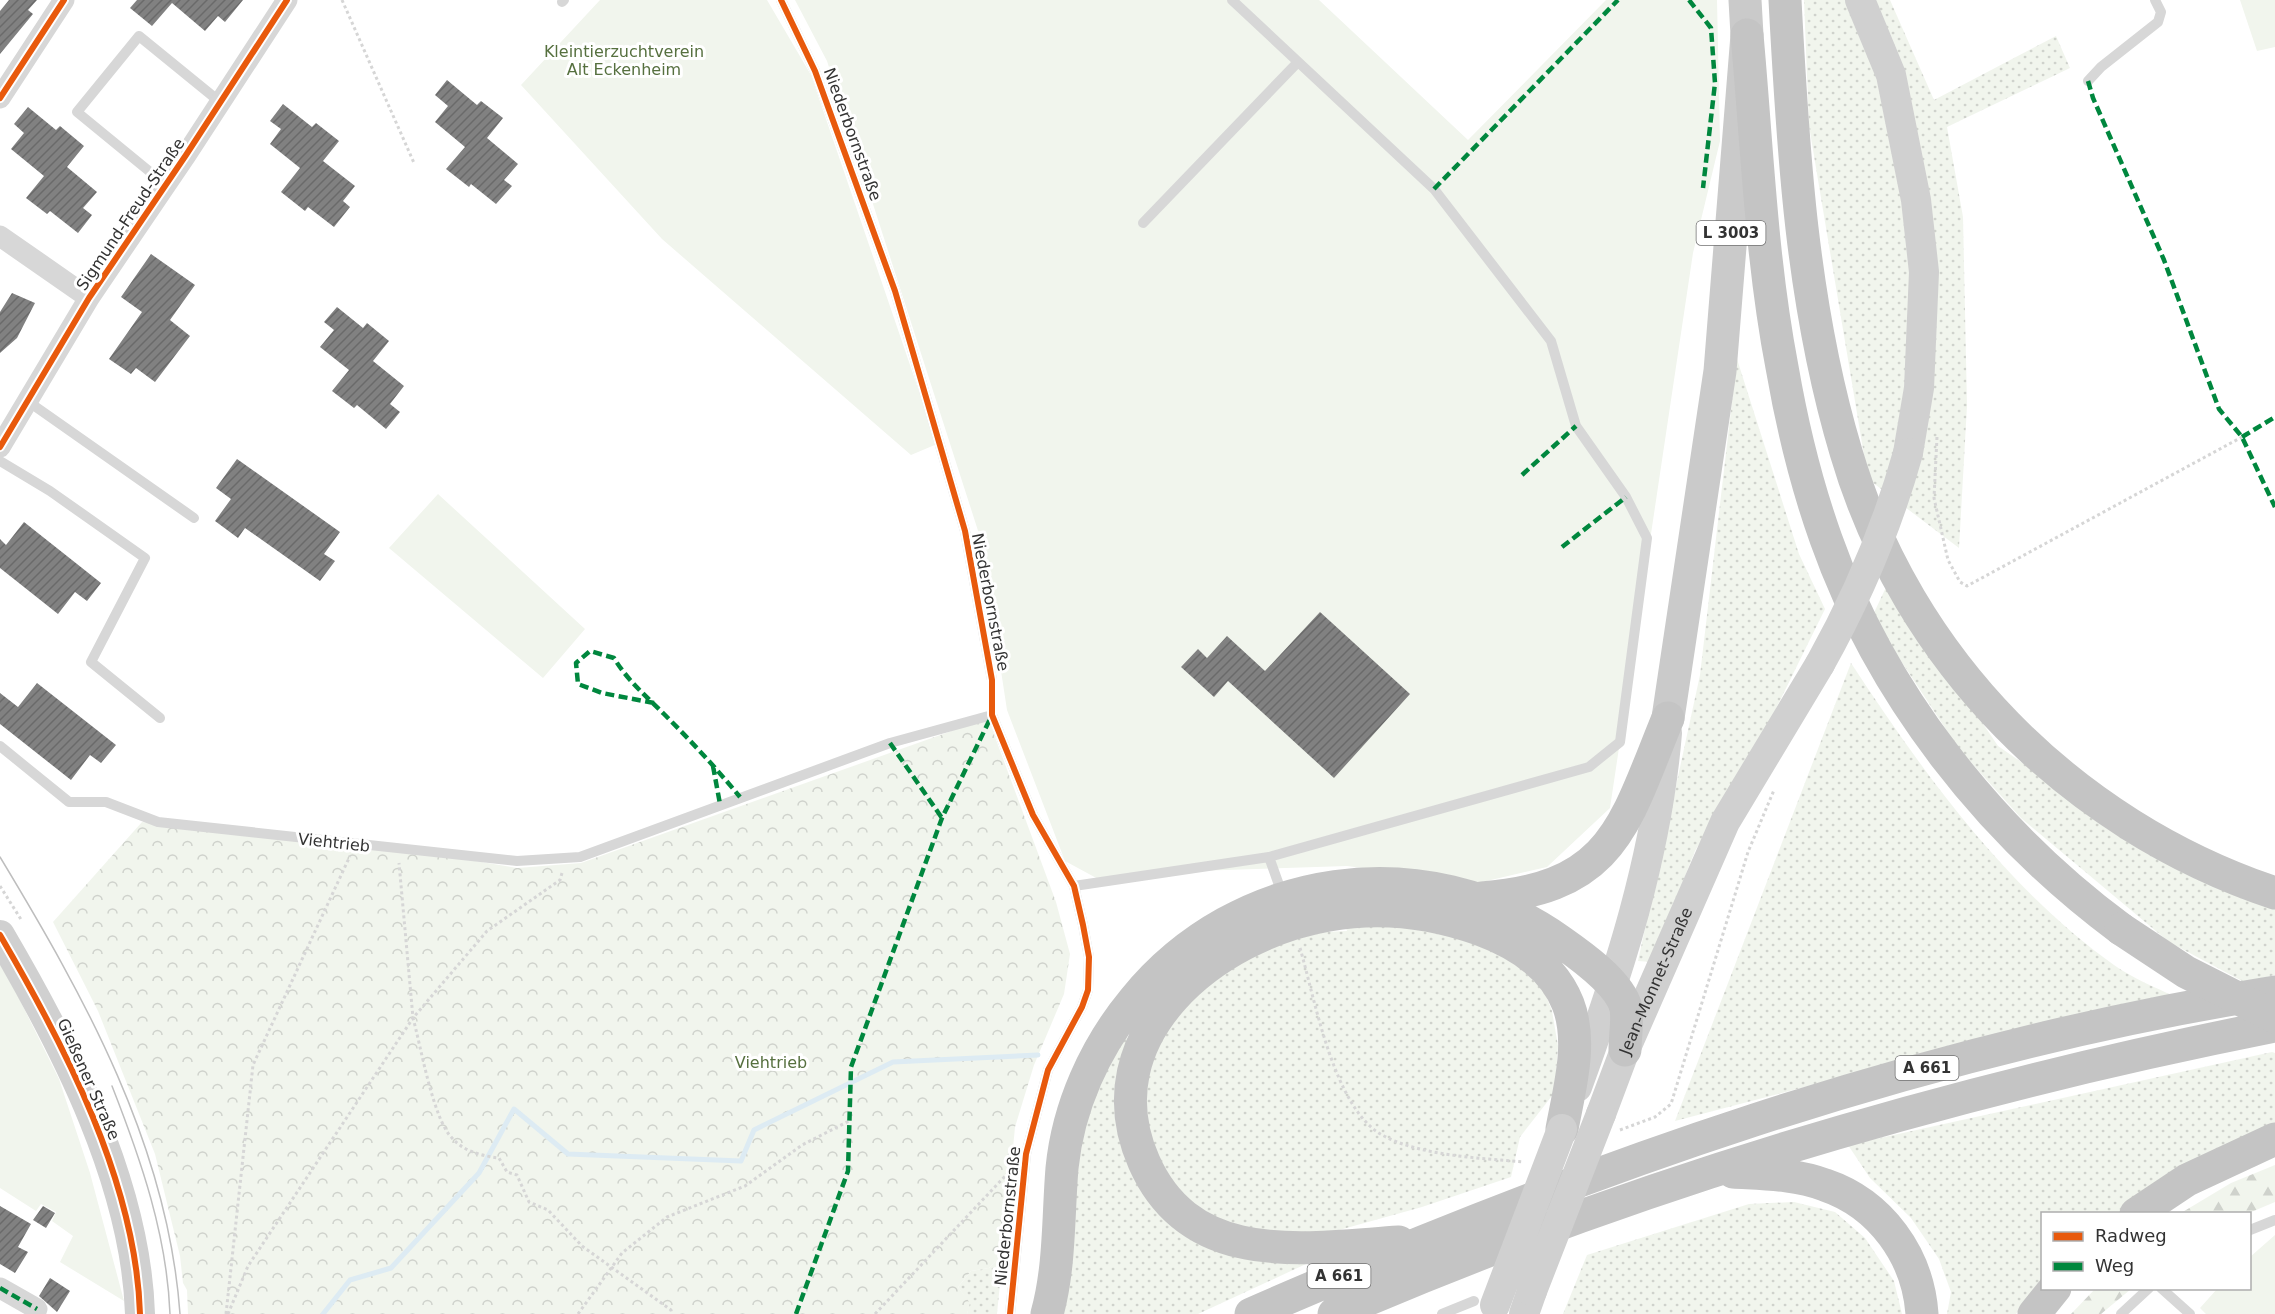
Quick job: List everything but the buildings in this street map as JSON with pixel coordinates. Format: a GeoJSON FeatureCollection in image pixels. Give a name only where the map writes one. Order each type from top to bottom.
{"type":"FeatureCollection","features":[{"type":"Feature","properties":{"kind":"highway"},"geometry":{"type":"LineString","coordinates":[[1785,0],[1797,189],[1810,298],[1833,407],[1847,455],[1878,537],[1892,564],[1925,622],[1953,662],[2003,723],[2060,776],[2101,807],[2152,839],[2192,859],[2275,892]]}},
{"type":"Feature","properties":{"kind":"highway"},"geometry":{"type":"LineString","coordinates":[[1747,35],[1772,303],[1781,365],[1812,499],[1852,602],[1901,692],[1968,784],[2018,842],[2056,877],[2121,929],[2186,972],[2275,1017]]}},
{"type":"Feature","properties":{"kind":"highway"},"geometry":{"type":"LineString","coordinates":[[1474,898],[1529,893],[1551,886],[1592,861],[1612,842],[1627,818],[1668,717]]}},
{"type":"Feature","properties":{"kind":"highway"},"geometry":{"type":"LineString","coordinates":[[1047,1314],[1057,1258],[1063,1166],[1079,1098],[1104,1042],[1123,1014],[1153,978],[1222,923],[1284,897],[1324,888],[1366,884],[1412,885],[1474,898],[1517,914],[1551,935],[1578,954],[1614,987],[1625,1006],[1625,1050]]}},
{"type":"Feature","properties":{"kind":"highway"},"geometry":{"type":"LineString","coordinates":[[1427,1240],[1302,1248],[1259,1247],[1221,1237],[1178,1209],[1152,1179],[1143,1161],[1131,1112],[1134,1071],[1140,1050],[1164,1006],[1202,970],[1233,950],[1269,931],[1309,919],[1354,911],[1397,911],[1420,913],[1463,924],[1514,945],[1535,958],[1558,985],[1569,1005],[1574,1040],[1573,1069],[1562,1129]]}},
{"type":"Feature","properties":{"kind":"highway","name":"A 661"},"geometry":{"type":"LineString","coordinates":[[1251,1314],[1427,1240],[1708,1136],[1889,1078],[2098,1025],[2275,992]]}},
{"type":"Feature","properties":{"kind":"highway","name":"A 661"},"geometry":{"type":"LineString","coordinates":[[1334,1314],[1518,1240],[1711,1171],[1906,1112],[2016,1083],[2153,1050],[2275,1026]]}},
{"type":"Feature","properties":{"kind":"highway"},"geometry":{"type":"LineString","coordinates":[[2139,1212],[2187,1180],[2275,1139]]}},
{"type":"Feature","properties":{"kind":"highway"},"geometry":{"type":"LineString","coordinates":[[1711,1171],[1781,1174],[1803,1179],[1826,1185],[1864,1206],[1889,1229],[1901,1245],[1917,1282],[1922,1314]]}},
{"type":"Feature","properties":{"kind":"highway"},"geometry":{"type":"LineString","coordinates":[[2034,1314],[2053,1290]]}},
{"type":"Feature","properties":{"kind":"main road","name":"L 3003"},"geometry":{"type":"LineString","coordinates":[[1487,1307],[1562,1129],[1614,987],[1634,913],[1663,787],[1668,717],[1720,371],[1747,35],[1745,0]]}},
{"type":"Feature","properties":{"kind":"main road","name":"Jean-Monnet-Straße"},"geometry":{"type":"LineString","coordinates":[[1528,1303],[1625,1050],[1725,822],[1845,621],[1888,522],[1908,453],[1919,388],[1924,272],[1916,200],[1891,75],[1860,0]]}},
{"type":"Feature","properties":{"kind":"main road","name":"Gießener Straße"},"geometry":{"type":"LineString","coordinates":[[0,935],[51,1025],[109,1160],[129,1234],[141,1314]]}},
{"type":"Feature","properties":{"kind":"street"},"geometry":{"type":"LineString","coordinates":[[0,98],[64,0]]}},
{"type":"Feature","properties":{"kind":"street","name":"Sigmund-Freud-Straße"},"geometry":{"type":"LineString","coordinates":[[0,447],[89,298],[287,0]]}},
{"type":"Feature","properties":{"kind":"street"},"geometry":{"type":"LineString","coordinates":[[0,236],[89,298]]}},
{"type":"Feature","properties":{"kind":"street"},"geometry":{"type":"LineString","coordinates":[[0,1288],[37,1310]]}},
{"type":"Feature","properties":{"kind":"lane","name":"Niederbornstraße"},"geometry":{"type":"LineString","coordinates":[[781,0],[815,70],[895,291],[967,540],[992,680],[992,715],[1032,815],[1074,886],[1089,957],[1088,990],[1082,1007],[1048,1070],[1026,1154],[1010,1314]]}},
{"type":"Feature","properties":{"kind":"lane"},"geometry":{"type":"LineString","coordinates":[[1074,886],[1269,856],[1589,766],[1620,742],[1647,538],[1626,497],[1576,426],[1551,341],[1434,189],[1232,0]]}},
{"type":"Feature","properties":{"kind":"lane"},"geometry":{"type":"LineString","coordinates":[[2088,81],[2101,67],[2158,22],[2161,12],[2155,0]]}},
{"type":"Feature","properties":{"kind":"lane"},"geometry":{"type":"LineString","coordinates":[[166,185],[77,112],[139,36],[220,102]]}},
{"type":"Feature","properties":{"kind":"lane"},"geometry":{"type":"LineString","coordinates":[[1143,223],[1298,62]]}},
{"type":"Feature","properties":{"kind":"lane"},"geometry":{"type":"LineString","coordinates":[[26,400],[194,518]]}},
{"type":"Feature","properties":{"kind":"lane"},"geometry":{"type":"LineString","coordinates":[[0,461],[50,491],[144,558],[91,662],[160,718]]}},
{"type":"Feature","properties":{"kind":"lane","name":"Viehtrieb"},"geometry":{"type":"LineString","coordinates":[[0,746],[69,802],[106,802],[158,822],[517,861],[580,857],[898,740],[992,715]]}},
{"type":"Feature","properties":{"kind":"lane"},"geometry":{"type":"LineString","coordinates":[[1269,856],[1279,885]]}},
{"type":"Feature","properties":{"kind":"lane"},"geometry":{"type":"LineString","coordinates":[[2251,1230],[2275,1220]]}},
{"type":"Feature","properties":{"kind":"lane"},"geometry":{"type":"LineString","coordinates":[[2121,1314],[2147,1290]]}},
{"type":"Feature","properties":{"kind":"lane"},"geometry":{"type":"LineString","coordinates":[[2163,1290],[2190,1314]]}},
{"type":"Feature","properties":{"kind":"lane"},"geometry":{"type":"LineString","coordinates":[[1442,1314],[1487,1307]]}},
{"type":"Feature","properties":{"kind":"path"},"geometry":{"type":"LineString","coordinates":[[342,0],[414,163]]}},
{"type":"Feature","properties":{"kind":"path"},"geometry":{"type":"LineString","coordinates":[[1937,436],[1934,498],[1948,560],[1960,582],[1967,585],[2242,437]]}},
{"type":"Feature","properties":{"kind":"path"},"geometry":{"type":"LineString","coordinates":[[227,1314],[253,1065],[355,844]]}},
{"type":"Feature","properties":{"kind":"path"},"geometry":{"type":"LineString","coordinates":[[398,848],[413,1018],[441,1124],[453,1140],[481,1156],[499,1158],[507,1172],[517,1175],[529,1202],[548,1210],[582,1246],[671,1310],[672,1314]]}},
{"type":"Feature","properties":{"kind":"path"},"geometry":{"type":"LineString","coordinates":[[227,1314],[249,1266],[413,1018],[488,931],[560,880],[566,857]]}},
{"type":"Feature","properties":{"kind":"path"},"geometry":{"type":"LineString","coordinates":[[579,1314],[622,1253],[667,1217],[746,1186],[802,1145],[850,1120]]}},
{"type":"Feature","properties":{"kind":"path"},"geometry":{"type":"LineString","coordinates":[[875,1314],[1026,1154]]}},
{"type":"Feature","properties":{"kind":"green space","name":"Kleintierzuchtverein Alt Eckenheim"},"geometry":{"type":"Polygon","coordinates":[[[600,0],[767,0],[811,75],[937,444],[911,455],[662,239],[521,85],[600,0]]]}},
{"type":"Feature","properties":{"kind":"green space"},"geometry":{"type":"Polygon","coordinates":[[[795,0],[1319,0],[1468,140],[1606,0],[1717,0],[1720,141],[1693,253],[1610,808],[1547,867],[1478,883],[1347,866],[1164,872],[1100,880],[1065,861],[1007,710],[981,540],[827,61],[795,0]]]}},
{"type":"Feature","properties":{"kind":"green space"},"geometry":{"type":"Polygon","coordinates":[[[1804,0],[1890,0],[1934,100],[2056,36],[2070,68],[1947,127],[1963,217],[1967,406],[1959,548],[1868,479],[1809,126],[1804,0]]]}},
{"type":"Feature","properties":{"kind":"green space"},"geometry":{"type":"Polygon","coordinates":[[[2240,0],[2275,0],[2275,47],[2257,51],[2240,0]]]}},
{"type":"Feature","properties":{"kind":"green space"},"geometry":{"type":"Polygon","coordinates":[[[1737,359],[1799,554],[1825,609],[1759,743],[1695,851],[1651,962],[1638,961],[1700,675],[1737,359]]]}},
{"type":"Feature","properties":{"kind":"green space"},"geometry":{"type":"Polygon","coordinates":[[[438,494],[585,629],[543,678],[389,548],[438,494]]]}},
{"type":"Feature","properties":{"kind":"green space"},"geometry":{"type":"Polygon","coordinates":[[[1888,583],[1998,746],[2169,864],[2275,903],[2275,975],[2244,982],[2169,942],[2021,818],[1959,749],[1872,617],[1888,583]]]}},
{"type":"Feature","properties":{"kind":"green space"},"geometry":{"type":"Polygon","coordinates":[[[1851,663],[1938,787],[2002,864],[2037,901],[2114,965],[2175,997],[2018,1031],[1675,1121],[1851,663]]]}},
{"type":"Feature","properties":{"kind":"green space","name":"Viehtrieb"},"geometry":{"type":"Polygon","coordinates":[[[988,718],[1056,902],[1070,954],[1064,994],[1034,1065],[1015,1127],[1003,1253],[989,1268],[971,1271],[958,1287],[970,1303],[967,1314],[188,1314],[187,1290],[183,1283],[180,1256],[155,1154],[98,1011],[53,922],[142,822],[398,848],[517,868],[581,863],[988,718]]]}},
{"type":"Feature","properties":{"kind":"green space"},"geometry":{"type":"Polygon","coordinates":[[[1373,921],[1476,939],[1521,969],[1544,990],[1552,1011],[1558,1046],[1555,1092],[1520,1137],[1511,1177],[1422,1207],[1332,1232],[1271,1235],[1222,1225],[1182,1200],[1157,1164],[1145,1122],[1144,1077],[1175,1002],[1262,948],[1323,932],[1347,931],[1345,923],[1373,921]]]}},
{"type":"Feature","properties":{"kind":"green space"},"geometry":{"type":"Polygon","coordinates":[[[0,960],[59,1079],[90,1173],[124,1301],[60,1262],[73,1236],[52,1221],[56,1212],[41,1204],[36,1211],[0,1188],[0,960]]]}},
{"type":"Feature","properties":{"kind":"green space"},"geometry":{"type":"Polygon","coordinates":[[[1129,1026],[1122,1071],[1168,1219],[1319,1258],[1198,1314],[1058,1314],[1069,1217],[1089,1101],[1129,1026]]]}},
{"type":"Feature","properties":{"kind":"green space"},"geometry":{"type":"Polygon","coordinates":[[[2275,1053],[2275,1128],[2127,1212],[2041,1212],[2041,1286],[2016,1314],[1947,1314],[1951,1292],[1939,1259],[1911,1218],[1870,1178],[1848,1145],[2275,1053]]]}},
{"type":"Feature","properties":{"kind":"green space"},"geometry":{"type":"Polygon","coordinates":[[[2275,1165],[2275,1202],[2251,1212],[2183,1212],[2231,1183],[2275,1165]]]}},
{"type":"Feature","properties":{"kind":"green space"},"geometry":{"type":"Polygon","coordinates":[[[1794,1202],[1835,1212],[1865,1238],[1894,1281],[1902,1314],[1563,1314],[1587,1255],[1749,1204],[1794,1202]]]}},
{"type":"Feature","properties":{"kind":"green space"},"geometry":{"type":"Polygon","coordinates":[[[2275,1235],[2275,1314],[2206,1314],[2200,1308],[2216,1290],[2251,1290],[2251,1256],[2275,1235]]]}},
{"type":"Feature","properties":{"kind":"green space"},"geometry":{"type":"Polygon","coordinates":[[[1003,1253],[997,1314],[967,1314],[969,1303],[958,1287],[971,1271],[989,1268],[1003,1253]]]}},
{"type":"Feature","properties":{"kind":"green space"},"geometry":{"type":"Polygon","coordinates":[[[2094,1290],[2130,1290],[2101,1314],[2071,1314],[2094,1290]]]}},
{"type":"Feature","properties":{"kind":"waterway"},"geometry":{"type":"LineString","coordinates":[[323,1314],[350,1280],[391,1268],[479,1173],[514,1109],[568,1154],[741,1161],[754,1130],[893,1062],[1038,1055]]}},
{"type":"Feature","properties":{"kind":"tram line"},"geometry":{"type":"LineString","coordinates":[[0,857],[32,910],[91,1019],[140,1133],[159,1192],[172,1252],[180,1314]]}},
{"type":"Feature","properties":{"kind":"tram line"},"geometry":{"type":"LineString","coordinates":[[112,1086],[151,1198],[164,1255],[170,1314]]}},
{"type":"Feature","properties":{"kind":"marked path"},"geometry":{"type":"LineString","coordinates":[[1434,189],[1618,0]]}},
{"type":"Feature","properties":{"kind":"marked path"},"geometry":{"type":"LineString","coordinates":[[1689,0],[1711,28],[1715,83],[1703,188]]}},
{"type":"Feature","properties":{"kind":"marked path"},"geometry":{"type":"LineString","coordinates":[[2088,81],[2093,98],[2164,260],[2219,409],[2242,437],[2275,507]]}},
{"type":"Feature","properties":{"kind":"marked path"},"geometry":{"type":"LineString","coordinates":[[2242,437],[2275,417]]}},
{"type":"Feature","properties":{"kind":"marked path"},"geometry":{"type":"LineString","coordinates":[[1522,475],[1576,426]]}},
{"type":"Feature","properties":{"kind":"marked path"},"geometry":{"type":"LineString","coordinates":[[1562,547],[1626,497]]}},
{"type":"Feature","properties":{"kind":"marked path"},"geometry":{"type":"LineString","coordinates":[[654,703],[602,693],[578,684],[576,663],[590,651],[614,658],[631,681],[650,701],[657,707],[694,744],[740,797]]}},
{"type":"Feature","properties":{"kind":"marked path"},"geometry":{"type":"LineString","coordinates":[[796,1314],[848,1171],[851,1067],[942,818],[992,715]]}},
{"type":"Feature","properties":{"kind":"marked path"},"geometry":{"type":"LineString","coordinates":[[890,743],[942,818]]}},
{"type":"Feature","properties":{"kind":"marked path"},"geometry":{"type":"LineString","coordinates":[[713,766],[720,804]]}},
{"type":"Feature","properties":{"kind":"marked path"},"geometry":{"type":"LineString","coordinates":[[0,1288],[37,1309]]}},
{"type":"Feature","properties":{"kind":"cycle path"},"geometry":{"type":"LineString","coordinates":[[0,98],[64,0]]}},
{"type":"Feature","properties":{"kind":"cycle path"},"geometry":{"type":"LineString","coordinates":[[0,447],[89,298],[287,0]]}},
{"type":"Feature","properties":{"kind":"cycle path"},"geometry":{"type":"LineString","coordinates":[[781,0],[815,71],[895,291],[965,531],[992,680],[992,715],[1033,815],[1074,886],[1089,957],[1088,990],[1082,1007],[1048,1070],[1026,1154],[1010,1314]]}},
{"type":"Feature","properties":{"kind":"cycle path"},"geometry":{"type":"LineString","coordinates":[[0,935],[49,1023],[93,1117],[126,1215],[136,1265],[140,1314]]}}]}
